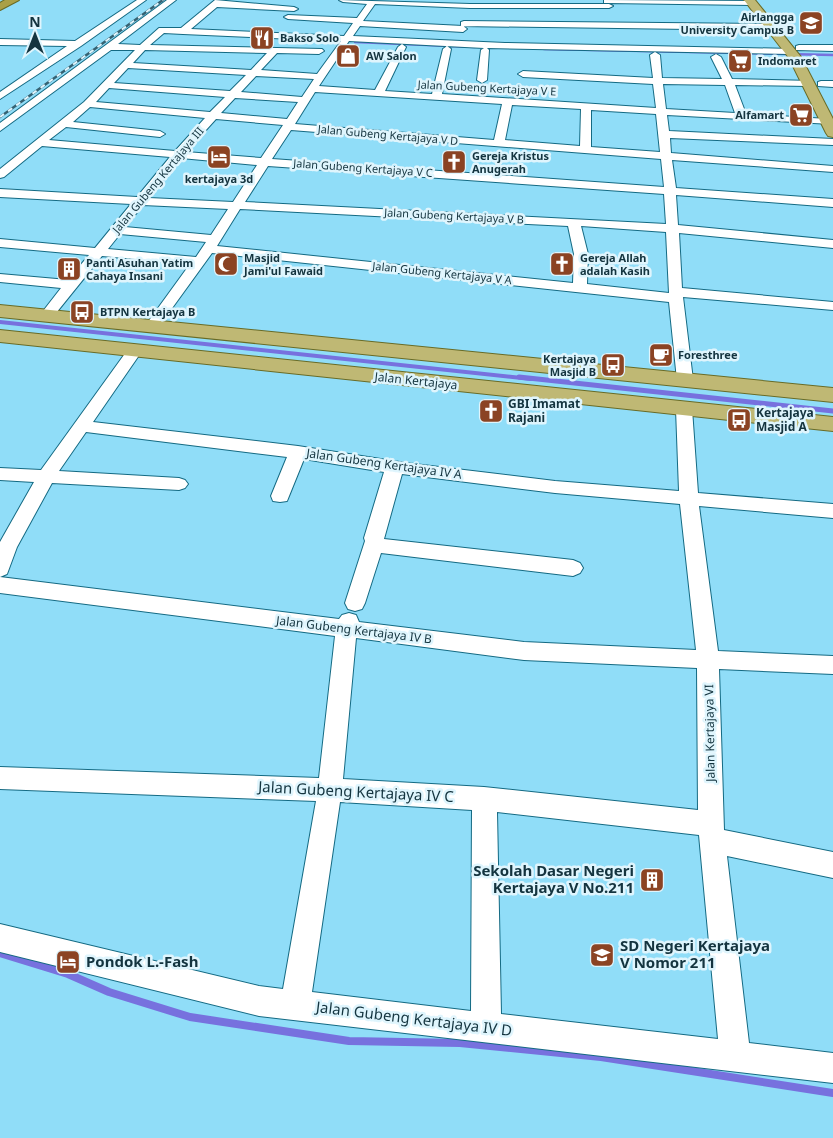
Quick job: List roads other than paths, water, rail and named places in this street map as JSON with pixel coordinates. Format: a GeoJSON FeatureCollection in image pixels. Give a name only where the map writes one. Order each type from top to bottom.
{"type":"FeatureCollection","features":[{"type":"Feature","properties":{"kind":"highway"},"geometry":{"type":"LineString","coordinates":[[0,7],[14,0]]}},
{"type":"Feature","properties":{"kind":"main road"},"geometry":{"type":"LineString","coordinates":[[754,1],[770,27],[797,54]]}},
{"type":"Feature","properties":{"kind":"main road"},"geometry":{"type":"LineString","coordinates":[[754,1],[821,84],[833,107]]}},
{"type":"Feature","properties":{"kind":"main road"},"geometry":{"type":"LineString","coordinates":[[821,84],[831,128]]}},
{"type":"Feature","properties":{"kind":"main road","name":"Jalan Kertajaya"},"geometry":{"type":"LineString","coordinates":[[0,310],[152,326],[569,383],[684,409],[833,424]]}},
{"type":"Feature","properties":{"kind":"main road","name":"Jalan Kertajaya"},"geometry":{"type":"LineString","coordinates":[[0,336],[134,351],[569,383],[685,380],[833,395]]}},
{"type":"Feature","properties":{"kind":"street"},"geometry":{"type":"LineString","coordinates":[[0,96],[142,0]]}},
{"type":"Feature","properties":{"kind":"street"},"geometry":{"type":"LineString","coordinates":[[0,128],[172,0]]}},
{"type":"Feature","properties":{"kind":"street"},"geometry":{"type":"LineString","coordinates":[[281,26],[302,0]]}},
{"type":"Feature","properties":{"kind":"street"},"geometry":{"type":"LineString","coordinates":[[343,0],[373,1],[418,8],[471,3],[500,6],[539,4],[614,21],[797,54]]}},
{"type":"Feature","properties":{"kind":"street"},"geometry":{"type":"LineString","coordinates":[[152,326],[211,244],[266,162],[269,148],[290,125],[320,77],[373,1]]}},
{"type":"Feature","properties":{"kind":"street"},"geometry":{"type":"LineString","coordinates":[[0,175],[88,104],[160,31],[358,22],[540,34],[581,31],[584,29],[582,25],[596,25],[614,21],[655,1],[724,3],[754,1]]}},
{"type":"Feature","properties":{"kind":"street"},"geometry":{"type":"LineString","coordinates":[[183,31],[217,2],[294,9]]}},
{"type":"Feature","properties":{"kind":"street"},"geometry":{"type":"LineString","coordinates":[[697,2],[702,10]]}},
{"type":"Feature","properties":{"kind":"street"},"geometry":{"type":"LineString","coordinates":[[436,98],[471,3]]}},
{"type":"Feature","properties":{"kind":"street"},"geometry":{"type":"LineString","coordinates":[[724,3],[730,11]]}},
{"type":"Feature","properties":{"kind":"street"},"geometry":{"type":"LineString","coordinates":[[539,4],[540,11],[590,21],[596,25]]}},
{"type":"Feature","properties":{"kind":"street"},"geometry":{"type":"LineString","coordinates":[[500,6],[508,18]]}},
{"type":"Feature","properties":{"kind":"street"},"geometry":{"type":"LineString","coordinates":[[410,26],[418,8]]}},
{"type":"Feature","properties":{"kind":"street"},"geometry":{"type":"LineString","coordinates":[[735,19],[740,27]]}},
{"type":"Feature","properties":{"kind":"street"},"geometry":{"type":"LineString","coordinates":[[281,26],[342,45],[402,47],[455,47],[614,21],[709,22],[740,27],[770,27]]}},
{"type":"Feature","properties":{"kind":"street"},"geometry":{"type":"LineString","coordinates":[[0,42],[78,44]]}},
{"type":"Feature","properties":{"kind":"street"},"geometry":{"type":"LineString","coordinates":[[109,47],[275,50],[342,45],[455,47],[485,50],[521,79],[605,69],[655,55],[716,57],[797,54],[833,48]]}},
{"type":"Feature","properties":{"kind":"street"},"geometry":{"type":"LineString","coordinates":[[378,94],[402,47]]}},
{"type":"Feature","properties":{"kind":"street","name":"Jalan Gubeng Kertajaya III"},"geometry":{"type":"LineString","coordinates":[[47,315],[188,141],[275,50]]}},
{"type":"Feature","properties":{"kind":"street"},"geometry":{"type":"LineString","coordinates":[[482,80],[485,50]]}},
{"type":"Feature","properties":{"kind":"street"},"geometry":{"type":"LineString","coordinates":[[655,55],[670,190],[676,295],[685,380]]}},
{"type":"Feature","properties":{"kind":"street"},"geometry":{"type":"LineString","coordinates":[[716,57],[730,83],[742,117]]}},
{"type":"Feature","properties":{"kind":"street"},"geometry":{"type":"LineString","coordinates":[[127,65],[320,77]]}},
{"type":"Feature","properties":{"kind":"street"},"geometry":{"type":"LineString","coordinates":[[521,79],[605,69],[658,81],[821,84]]}},
{"type":"Feature","properties":{"kind":"street"},"geometry":{"type":"LineString","coordinates":[[499,144],[521,79]]}},
{"type":"Feature","properties":{"kind":"street","name":"Jalan Gubeng Kertajaya V E"},"geometry":{"type":"LineString","coordinates":[[312,89],[436,98],[521,79],[586,107],[606,104],[660,112],[742,117],[831,128]]}},
{"type":"Feature","properties":{"kind":"street"},"geometry":{"type":"LineString","coordinates":[[107,85],[306,100]]}},
{"type":"Feature","properties":{"kind":"street","name":"Jalan Gubeng Kertajaya V D"},"geometry":{"type":"LineString","coordinates":[[88,104],[499,144],[833,168]]}},
{"type":"Feature","properties":{"kind":"street"},"geometry":{"type":"LineString","coordinates":[[585,151],[586,107]]}},
{"type":"Feature","properties":{"kind":"street"},"geometry":{"type":"LineString","coordinates":[[64,124],[160,134]]}},
{"type":"Feature","properties":{"kind":"street"},"geometry":{"type":"LineString","coordinates":[[663,134],[833,142]]}},
{"type":"Feature","properties":{"kind":"street"},"geometry":{"type":"LineString","coordinates":[[188,141],[208,143]]}},
{"type":"Feature","properties":{"kind":"street","name":"Jalan Gubeng Kertajaya V C"},"geometry":{"type":"LineString","coordinates":[[40,143],[266,162],[833,203]]}},
{"type":"Feature","properties":{"kind":"street","name":"Jalan Gubeng Kertajaya V B"},"geometry":{"type":"LineString","coordinates":[[0,193],[138,202],[672,228],[833,244]]}},
{"type":"Feature","properties":{"kind":"street"},"geometry":{"type":"LineString","coordinates":[[573,222],[580,239],[581,264],[579,288]]}},
{"type":"Feature","properties":{"kind":"street","name":"Jalan Gubeng Kertajaya V A"},"geometry":{"type":"LineString","coordinates":[[116,230],[211,244],[579,288],[833,306]]}},
{"type":"Feature","properties":{"kind":"street"},"geometry":{"type":"LineString","coordinates":[[0,243],[99,250],[199,261]]}},
{"type":"Feature","properties":{"kind":"street"},"geometry":{"type":"LineString","coordinates":[[0,278],[72,285]]}},
{"type":"Feature","properties":{"kind":"street"},"geometry":{"type":"LineString","coordinates":[[0,569],[7,546],[43,475],[134,351]]}},
{"type":"Feature","properties":{"kind":"street","name":"Jalan Kertajaya VI"},"geometry":{"type":"LineString","coordinates":[[684,409],[689,498],[708,660],[712,832],[735,1057]]}},
{"type":"Feature","properties":{"kind":"street","name":"Jalan Gubeng Kertajaya IV A"},"geometry":{"type":"LineString","coordinates":[[80,426],[298,452],[555,487],[833,511]]}},
{"type":"Feature","properties":{"kind":"street"},"geometry":{"type":"LineString","coordinates":[[280,496],[298,452]]}},
{"type":"Feature","properties":{"kind":"street"},"geometry":{"type":"LineString","coordinates":[[295,1005],[330,790],[350,618],[395,466]]}},
{"type":"Feature","properties":{"kind":"street"},"geometry":{"type":"LineString","coordinates":[[0,474],[178,484]]}},
{"type":"Feature","properties":{"kind":"street"},"geometry":{"type":"LineString","coordinates":[[374,541],[376,544],[386,547],[573,568]]}},
{"type":"Feature","properties":{"kind":"street","name":"Jalan Gubeng Kertajaya IV B"},"geometry":{"type":"LineString","coordinates":[[0,585],[350,618],[524,651],[833,665]]}},
{"type":"Feature","properties":{"kind":"street","name":"Jalan Gubeng Kertajaya IV C"},"geometry":{"type":"LineString","coordinates":[[0,778],[330,790],[484,799],[712,832],[833,866]]}},
{"type":"Feature","properties":{"kind":"street"},"geometry":{"type":"LineString","coordinates":[[484,799],[486,1028]]}},
{"type":"Feature","properties":{"kind":"street","name":"Jalan Gubeng Kertajaya IV D"},"geometry":{"type":"LineString","coordinates":[[0,938],[259,1001],[833,1068]]}},
{"type":"Feature","properties":{"kind":"waterway"},"geometry":{"type":"LineString","coordinates":[[291,39],[344,42]]}},
{"type":"Feature","properties":{"kind":"waterway"},"geometry":{"type":"LineString","coordinates":[[355,42],[475,47]]}},
{"type":"Feature","properties":{"kind":"waterway"},"geometry":{"type":"LineString","coordinates":[[544,49],[833,55]]}},
{"type":"Feature","properties":{"kind":"waterway"},"geometry":{"type":"LineString","coordinates":[[0,322],[531,379]]}},
{"type":"Feature","properties":{"kind":"waterway"},"geometry":{"type":"LineString","coordinates":[[519,377],[833,411]]}},
{"type":"Feature","properties":{"kind":"waterway"},"geometry":{"type":"LineString","coordinates":[[0,953],[68,974],[109,992],[190,1017],[349,1041],[460,1043],[601,1057],[833,1093]]}},
{"type":"Feature","properties":{"kind":"railway"},"geometry":{"type":"LineString","coordinates":[[0,117],[163,0]]}},
{"type":"Feature","properties":{"kind":"place","name":"Airlangga University Campus B"},"geometry":{"type":"Point","coordinates":[811,23]}},
{"type":"Feature","properties":{"kind":"place","name":"Bakso Solo"},"geometry":{"type":"Point","coordinates":[262,38]}},
{"type":"Feature","properties":{"kind":"place","name":"AW Salon"},"geometry":{"type":"Point","coordinates":[348,56]}},
{"type":"Feature","properties":{"kind":"place","name":"Indomaret"},"geometry":{"type":"Point","coordinates":[740,61]}},
{"type":"Feature","properties":{"kind":"place","name":"Alfamart"},"geometry":{"type":"Point","coordinates":[801,115]}},
{"type":"Feature","properties":{"kind":"place","name":"kertajaya 3d"},"geometry":{"type":"Point","coordinates":[219,157]}},
{"type":"Feature","properties":{"kind":"place","name":"Gereja Kristus Anugerah"},"geometry":{"type":"Point","coordinates":[454,162]}},
{"type":"Feature","properties":{"kind":"place","name":"Masjid Jami'ul Fawaid"},"geometry":{"type":"Point","coordinates":[226,264]}},
{"type":"Feature","properties":{"kind":"place","name":"Gereja Allah adalah Kasih"},"geometry":{"type":"Point","coordinates":[562,264]}},
{"type":"Feature","properties":{"kind":"place","name":"Panti Asuhan Yatim Cahaya Insani"},"geometry":{"type":"Point","coordinates":[69,269]}},
{"type":"Feature","properties":{"kind":"place","name":"BTPN Kertajaya B"},"geometry":{"type":"Point","coordinates":[82,312]}},
{"type":"Feature","properties":{"kind":"place","name":"Foresthree"},"geometry":{"type":"Point","coordinates":[661,355]}},
{"type":"Feature","properties":{"kind":"place","name":"Kertajaya Masjid B"},"geometry":{"type":"Point","coordinates":[613,365]}},
{"type":"Feature","properties":{"kind":"place","name":"GBI Imamat Rajani"},"geometry":{"type":"Point","coordinates":[491,411]}},
{"type":"Feature","properties":{"kind":"place","name":"Kertajaya Masjid A"},"geometry":{"type":"Point","coordinates":[739,420]}},
{"type":"Feature","properties":{"kind":"place","name":"Sekolah Dasar Negeri Kertajaya V No.211"},"geometry":{"type":"Point","coordinates":[652,880]}},
{"type":"Feature","properties":{"kind":"place","name":"SD Negeri Kertajaya V Nomor 211"},"geometry":{"type":"Point","coordinates":[602,955]}},
{"type":"Feature","properties":{"kind":"place","name":"Pondok L.-Fash"},"geometry":{"type":"Point","coordinates":[68,962]}}]}
